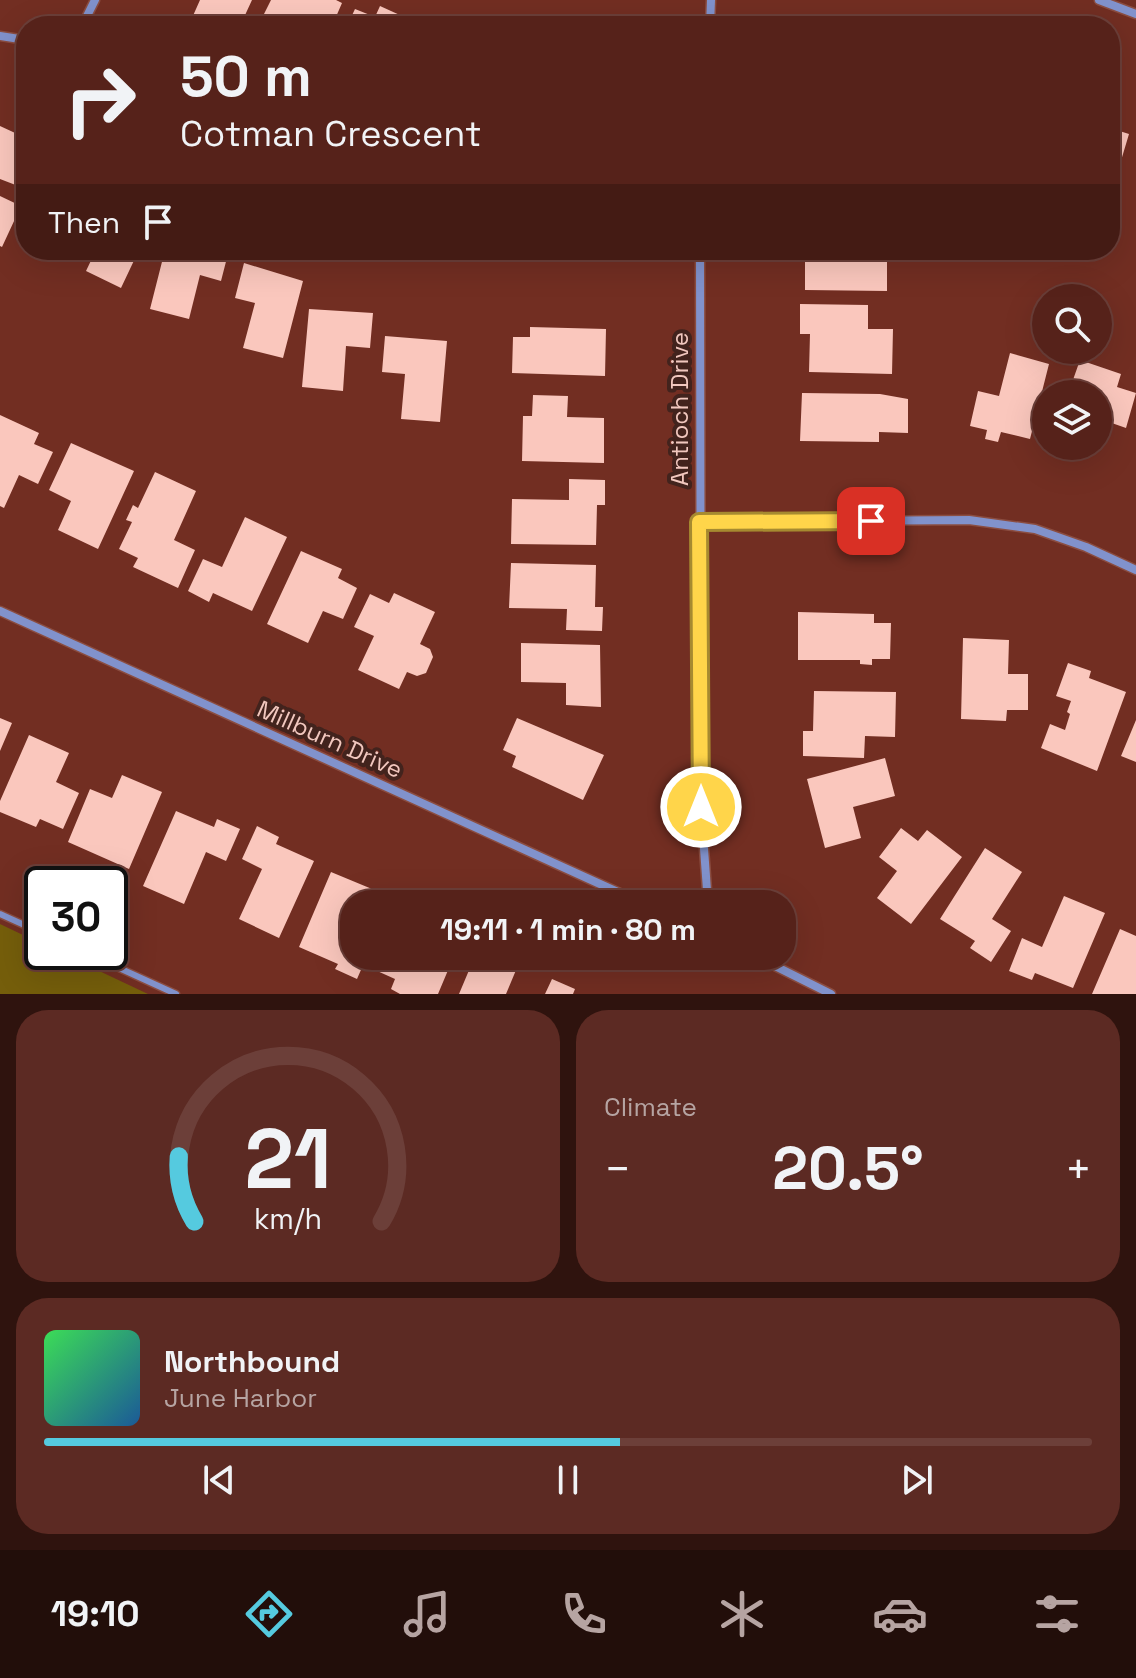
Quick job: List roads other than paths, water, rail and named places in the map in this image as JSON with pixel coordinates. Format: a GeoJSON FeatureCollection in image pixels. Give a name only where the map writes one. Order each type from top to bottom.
{"type":"FeatureCollection","features":[{"type":"Feature","properties":{"kind":"street"},"geometry":{"type":"LineString","coordinates":[[1099,0],[1136,14]]}},
{"type":"Feature","properties":{"kind":"street","name":"Antioch Drive"},"geometry":{"type":"LineString","coordinates":[[700,260],[701,807],[707,890]]}},
{"type":"Feature","properties":{"kind":"street"},"geometry":{"type":"LineString","coordinates":[[699,522],[969,520],[1035,529],[1086,547],[1136,570]]}},
{"type":"Feature","properties":{"kind":"street","name":"Millburn Drive"},"geometry":{"type":"LineString","coordinates":[[0,611],[613,890]]}},
{"type":"Feature","properties":{"kind":"street"},"geometry":{"type":"LineString","coordinates":[[783,970],[831,994]]}},
{"type":"Feature","properties":{"kind":"lane"},"geometry":{"type":"LineString","coordinates":[[0,914],[24,925]]}},
{"type":"Feature","properties":{"kind":"lane"},"geometry":{"type":"LineString","coordinates":[[123,970],[174,994]]}}]}
